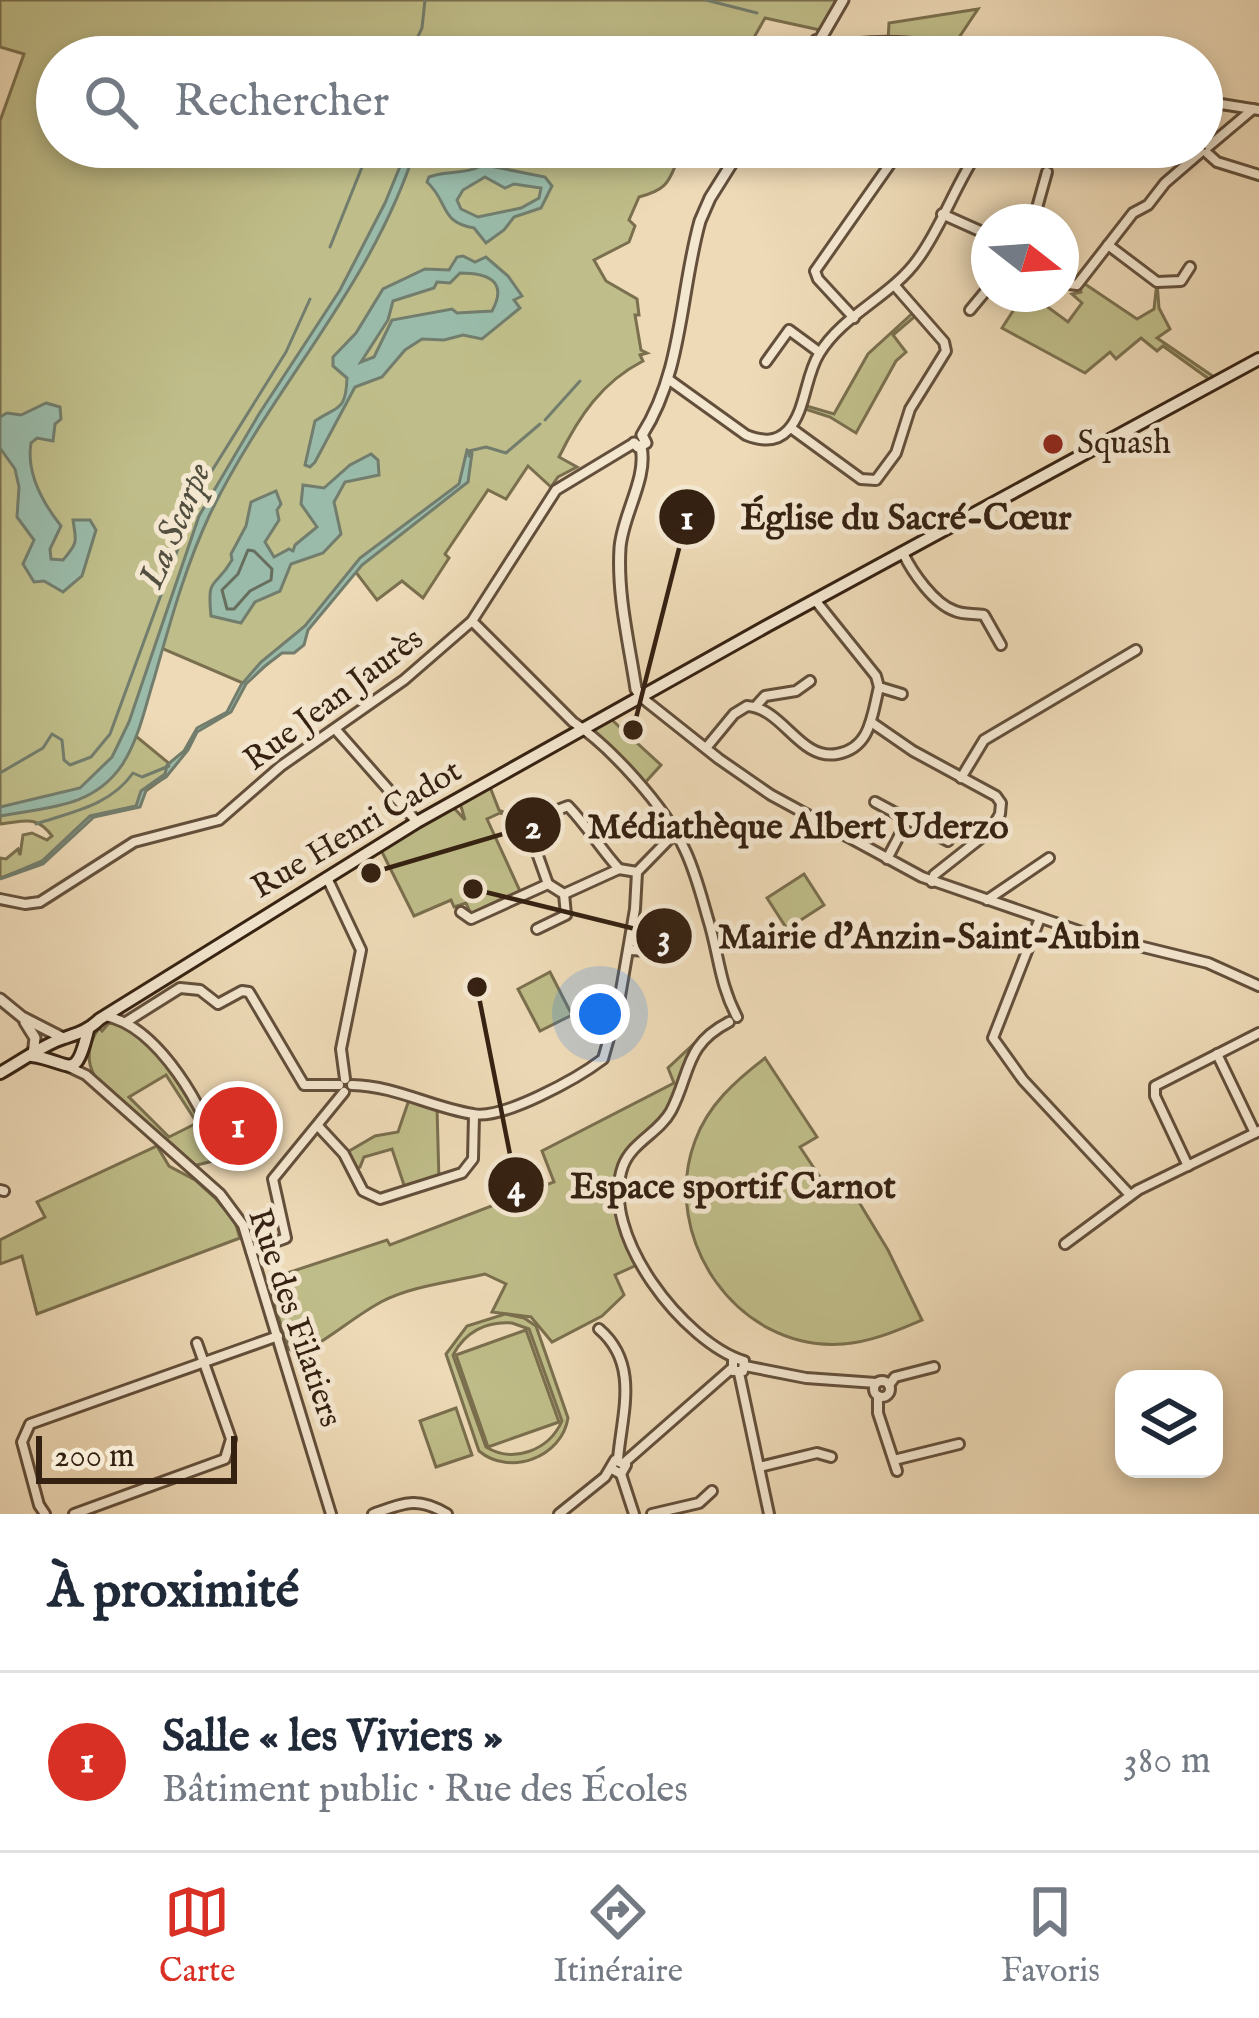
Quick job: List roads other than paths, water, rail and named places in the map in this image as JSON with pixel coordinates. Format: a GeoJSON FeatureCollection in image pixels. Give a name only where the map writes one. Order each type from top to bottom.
{"type":"FeatureCollection","features":[{"type":"Feature","properties":{"kind":"main road","name":"Rue Henri Cadot"},"geometry":{"type":"LineString","coordinates":[[0,1073],[88,1030],[417,822],[1259,358]]}},
{"type":"Feature","properties":{"kind":"main road"},"geometry":{"type":"LineString","coordinates":[[32,1056],[69,1067],[81,1053],[88,1030]]}},
{"type":"Feature","properties":{"kind":"main road"},"geometry":{"type":"LineString","coordinates":[[55,1061],[60,1043],[81,1053]]}},
{"type":"Feature","properties":{"kind":"street"},"geometry":{"type":"LineString","coordinates":[[821,36],[843,0]]}},
{"type":"Feature","properties":{"kind":"street"},"geometry":{"type":"LineString","coordinates":[[1223,104],[1254,108]]}},
{"type":"Feature","properties":{"kind":"street"},"geometry":{"type":"LineString","coordinates":[[1228,105],[1237,112],[1234,125]]}},
{"type":"Feature","properties":{"kind":"street"},"geometry":{"type":"LineString","coordinates":[[1223,133],[1254,108]]}},
{"type":"Feature","properties":{"kind":"street"},"geometry":{"type":"LineString","coordinates":[[1223,164],[1259,175]]}},
{"type":"Feature","properties":{"kind":"street"},"geometry":{"type":"LineString","coordinates":[[729,168],[700,221],[668,379],[657,412],[639,442],[643,460],[623,524],[619,574],[635,686],[641,697],[771,795],[932,882],[1040,918],[1212,964],[1259,986]]}},
{"type":"Feature","properties":{"kind":"street"},"geometry":{"type":"LineString","coordinates":[[854,318],[815,271],[887,168]]}},
{"type":"Feature","properties":{"kind":"street"},"geometry":{"type":"LineString","coordinates":[[668,379],[760,441],[778,437],[790,428],[819,352],[919,260],[969,168]]}},
{"type":"Feature","properties":{"kind":"street"},"geometry":{"type":"LineString","coordinates":[[1079,282],[1133,213],[1148,205],[1182,168]]}},
{"type":"Feature","properties":{"kind":"street"},"geometry":{"type":"LineString","coordinates":[[1038,204],[1047,172]]}},
{"type":"Feature","properties":{"kind":"street"},"geometry":{"type":"LineString","coordinates":[[942,214],[971,227]]}},
{"type":"Feature","properties":{"kind":"street"},"geometry":{"type":"LineString","coordinates":[[1108,244],[1157,282],[1181,281],[1190,267]]}},
{"type":"Feature","properties":{"kind":"street"},"geometry":{"type":"LineString","coordinates":[[790,428],[861,479],[876,480],[888,468],[910,409],[946,351],[944,342],[895,286]]}},
{"type":"Feature","properties":{"kind":"street"},"geometry":{"type":"LineString","coordinates":[[770,358],[791,328],[819,352]]}},
{"type":"Feature","properties":{"kind":"street","name":"Rue Jean Jaurès"},"geometry":{"type":"LineString","coordinates":[[0,899],[40,902],[134,842],[219,820],[281,766],[442,650],[472,622],[550,496],[575,476],[639,442]]}},
{"type":"Feature","properties":{"kind":"street"},"geometry":{"type":"LineString","coordinates":[[903,553],[940,602],[961,614],[984,615],[1001,645]]}},
{"type":"Feature","properties":{"kind":"street"},"geometry":{"type":"LineString","coordinates":[[706,748],[734,714],[748,706],[757,706],[822,754],[856,748],[866,737],[879,686],[876,676],[815,600]]}},
{"type":"Feature","properties":{"kind":"street"},"geometry":{"type":"LineString","coordinates":[[472,622],[627,773],[675,833],[697,881],[733,1020],[700,1042],[670,1113],[628,1157],[620,1182],[628,1236],[661,1296],[737,1367],[889,1384]]}},
{"type":"Feature","properties":{"kind":"street"},"geometry":{"type":"LineString","coordinates":[[961,778],[984,740],[1136,650]]}},
{"type":"Feature","properties":{"kind":"street"},"geometry":{"type":"LineString","coordinates":[[757,706],[765,696],[796,691],[810,681]]}},
{"type":"Feature","properties":{"kind":"street"},"geometry":{"type":"LineString","coordinates":[[879,686],[902,694]]}},
{"type":"Feature","properties":{"kind":"street"},"geometry":{"type":"LineString","coordinates":[[871,722],[1001,803],[991,830],[934,874],[932,882]]}},
{"type":"Feature","properties":{"kind":"street"},"geometry":{"type":"LineString","coordinates":[[336,730],[417,822]]}},
{"type":"Feature","properties":{"kind":"street"},"geometry":{"type":"LineString","coordinates":[[875,802],[948,841]]}},
{"type":"Feature","properties":{"kind":"street"},"geometry":{"type":"LineString","coordinates":[[564,894],[548,884],[526,822],[564,806],[595,834],[598,846],[620,869]]}},
{"type":"Feature","properties":{"kind":"street"},"geometry":{"type":"LineString","coordinates":[[887,859],[907,820]]}},
{"type":"Feature","properties":{"kind":"street"},"geometry":{"type":"LineString","coordinates":[[126,1022],[180,988],[200,990],[218,1004],[249,992],[304,1085],[389,1088],[475,1115],[507,1110],[597,1064],[607,1053],[629,950],[637,872],[675,833]]}},
{"type":"Feature","properties":{"kind":"street"},"geometry":{"type":"LineString","coordinates":[[987,900],[1049,858]]}},
{"type":"Feature","properties":{"kind":"street"},"geometry":{"type":"LineString","coordinates":[[564,894],[620,869],[637,872]]}},
{"type":"Feature","properties":{"kind":"street"},"geometry":{"type":"LineString","coordinates":[[251,1251],[286,1238],[273,1179],[345,1085],[340,1055],[361,950],[328,880]]}},
{"type":"Feature","properties":{"kind":"street"},"geometry":{"type":"LineString","coordinates":[[460,912],[471,919],[548,884]]}},
{"type":"Feature","properties":{"kind":"street"},"geometry":{"type":"LineString","coordinates":[[537,929],[566,915],[564,894]]}},
{"type":"Feature","properties":{"kind":"street"},"geometry":{"type":"LineString","coordinates":[[1040,918],[993,1037],[1023,1080],[1130,1195]]}},
{"type":"Feature","properties":{"kind":"street"},"geometry":{"type":"LineString","coordinates":[[629,950],[676,952]]}},
{"type":"Feature","properties":{"kind":"street"},"geometry":{"type":"LineString","coordinates":[[0,999],[60,1043]]}},
{"type":"Feature","properties":{"kind":"street"},"geometry":{"type":"LineString","coordinates":[[105,1016],[126,1022],[162,1052],[207,1125],[220,1159]]}},
{"type":"Feature","properties":{"kind":"street"},"geometry":{"type":"LineString","coordinates":[[25,1021],[35,1038],[32,1056]]}},
{"type":"Feature","properties":{"kind":"street"},"geometry":{"type":"LineString","coordinates":[[1188,1166],[1154,1086],[1259,1033]]}},
{"type":"Feature","properties":{"kind":"street"},"geometry":{"type":"LineString","coordinates":[[81,1053],[86,1075]]}},
{"type":"Feature","properties":{"kind":"street"},"geometry":{"type":"LineString","coordinates":[[1064,1244],[1130,1195],[1257,1132],[1216,1053]]}},
{"type":"Feature","properties":{"kind":"street","name":"Rue des Filatiers"},"geometry":{"type":"LineString","coordinates":[[69,1067],[86,1075],[220,1194],[243,1225],[331,1514]]}},
{"type":"Feature","properties":{"kind":"street"},"geometry":{"type":"LineString","coordinates":[[318,1126],[344,1154],[363,1191],[380,1199],[462,1173],[473,1159],[475,1115]]}},
{"type":"Feature","properties":{"kind":"street"},"geometry":{"type":"LineString","coordinates":[[559,1514],[616,1472],[621,1461],[626,1370],[610,1338],[599,1329]]}},
{"type":"Feature","properties":{"kind":"street"},"geometry":{"type":"LineString","coordinates":[[45,1514],[22,1442],[30,1424],[278,1336]]}},
{"type":"Feature","properties":{"kind":"street"},"geometry":{"type":"LineString","coordinates":[[74,1514],[225,1459],[231,1439],[197,1343]]}},
{"type":"Feature","properties":{"kind":"street"},"geometry":{"type":"LineString","coordinates":[[878,1396],[888,1394],[895,1377],[934,1366]]}},
{"type":"Feature","properties":{"kind":"street"},"geometry":{"type":"LineString","coordinates":[[621,1461],[737,1367]]}},
{"type":"Feature","properties":{"kind":"street"},"geometry":{"type":"LineString","coordinates":[[737,1367],[770,1514]]}},
{"type":"Feature","properties":{"kind":"street"},"geometry":{"type":"LineString","coordinates":[[876,1384],[878,1413],[895,1466],[959,1444]]}},
{"type":"Feature","properties":{"kind":"street"},"geometry":{"type":"LineString","coordinates":[[759,1467],[817,1453],[831,1457]]}},
{"type":"Feature","properties":{"kind":"street"},"geometry":{"type":"LineString","coordinates":[[616,1472],[634,1514]]}},
{"type":"Feature","properties":{"kind":"street"},"geometry":{"type":"LineString","coordinates":[[652,1514],[699,1503],[712,1491]]}},
{"type":"Feature","properties":{"kind":"street"},"geometry":{"type":"LineString","coordinates":[[373,1514],[412,1501],[447,1514]]}},
{"type":"Feature","properties":{"kind":"water"},"geometry":{"type":"Polygon","coordinates":[[[399,168],[408,168],[348,291],[262,422],[210,514],[179,595],[137,734],[122,765],[83,798],[0,816],[0,807],[80,788],[112,757],[129,722],[199,516],[340,290],[399,168]]]}},
{"type":"Feature","properties":{"kind":"water"},"geometry":{"type":"Polygon","coordinates":[[[500,168],[545,177],[552,186],[541,208],[514,217],[486,243],[474,228],[450,216],[427,182],[435,175],[500,168]],[[485,177],[463,190],[457,200],[461,209],[478,217],[521,208],[539,198],[541,188],[514,184],[505,188],[485,177]]]}},
{"type":"Feature","properties":{"kind":"water"},"geometry":{"type":"Polygon","coordinates":[[[457,257],[475,262],[486,257],[522,296],[514,300],[520,308],[482,339],[463,335],[422,339],[405,350],[382,377],[355,387],[315,462],[305,465],[315,421],[339,407],[345,397],[347,378],[333,366],[333,357],[356,333],[383,289],[425,269],[449,270],[457,257]],[[470,273],[393,301],[388,320],[361,362],[374,357],[392,320],[452,309],[457,313],[492,311],[496,285],[470,273]]]}},
{"type":"Feature","properties":{"kind":"water"},"geometry":{"type":"Polygon","coordinates":[[[46,403],[60,407],[61,419],[55,424],[53,441],[37,438],[30,454],[37,487],[61,526],[50,549],[51,559],[63,560],[72,549],[73,520],[90,520],[96,530],[82,576],[63,592],[44,581],[34,582],[23,564],[34,540],[17,517],[15,469],[0,448],[0,417],[21,415],[46,403]]]}},
{"type":"Feature","properties":{"kind":"water"},"geometry":{"type":"Polygon","coordinates":[[[467,450],[472,453],[468,482],[362,565],[308,630],[304,645],[265,666],[246,684],[231,712],[197,732],[166,777],[147,788],[140,807],[94,817],[43,864],[0,879],[42,861],[90,816],[136,806],[141,791],[165,774],[197,728],[227,712],[241,685],[305,626],[360,558],[459,484],[467,450]]]}},
{"type":"Feature","properties":{"kind":"water"},"geometry":{"type":"Polygon","coordinates":[[[371,454],[378,460],[379,475],[345,482],[334,502],[341,534],[323,553],[291,564],[280,591],[255,602],[241,623],[211,616],[211,588],[232,560],[251,502],[276,491],[281,504],[279,520],[265,542],[274,557],[293,551],[317,527],[301,504],[303,485],[324,488],[371,454]]]}},
{"type":"Feature","properties":{"kind":"waterway"},"geometry":{"type":"LineString","coordinates":[[418,36],[425,0]]}},
{"type":"Feature","properties":{"kind":"waterway"},"geometry":{"type":"LineString","coordinates":[[706,0],[757,13]]}},
{"type":"Feature","properties":{"kind":"waterway"},"geometry":{"type":"LineString","coordinates":[[330,247],[362,168]]}},
{"type":"Feature","properties":{"kind":"waterway","name":"La Scarpe"},"geometry":{"type":"LineString","coordinates":[[0,773],[43,748],[52,734],[62,740],[64,760],[70,765],[91,757],[110,734],[191,513],[208,477],[286,352],[310,299]]}},
{"type":"Feature","properties":{"kind":"waterway"},"geometry":{"type":"LineString","coordinates":[[545,420],[580,381]]}},
{"type":"Feature","properties":{"kind":"waterway"},"geometry":{"type":"LineString","coordinates":[[469,456],[469,451],[486,447],[506,453],[540,424]]}},
{"type":"Feature","properties":{"kind":"waterway"},"geometry":{"type":"LineString","coordinates":[[36,824],[101,800],[133,773],[142,777],[169,766]]}},
{"type":"Feature","properties":{"kind":"place","name":"Squash"},"geometry":{"type":"Point","coordinates":[1053,444]}},
{"type":"Feature","properties":{"kind":"place","name":"Église du Sacré-Cœur"},"geometry":{"type":"Point","coordinates":[633,730]}},
{"type":"Feature","properties":{"kind":"place","name":"Médiathèque Albert Uderzo"},"geometry":{"type":"Point","coordinates":[371,873]}},
{"type":"Feature","properties":{"kind":"place","name":"Mairie d'Anzin-Saint-Aubin"},"geometry":{"type":"Point","coordinates":[473,889]}},
{"type":"Feature","properties":{"kind":"place","name":"Espace sportif Carnot"},"geometry":{"type":"Point","coordinates":[477,987]}},
{"type":"Feature","properties":{"kind":"place","name":"Salle « les Viviers »"},"geometry":{"type":"Point","coordinates":[238,1126]}}]}
